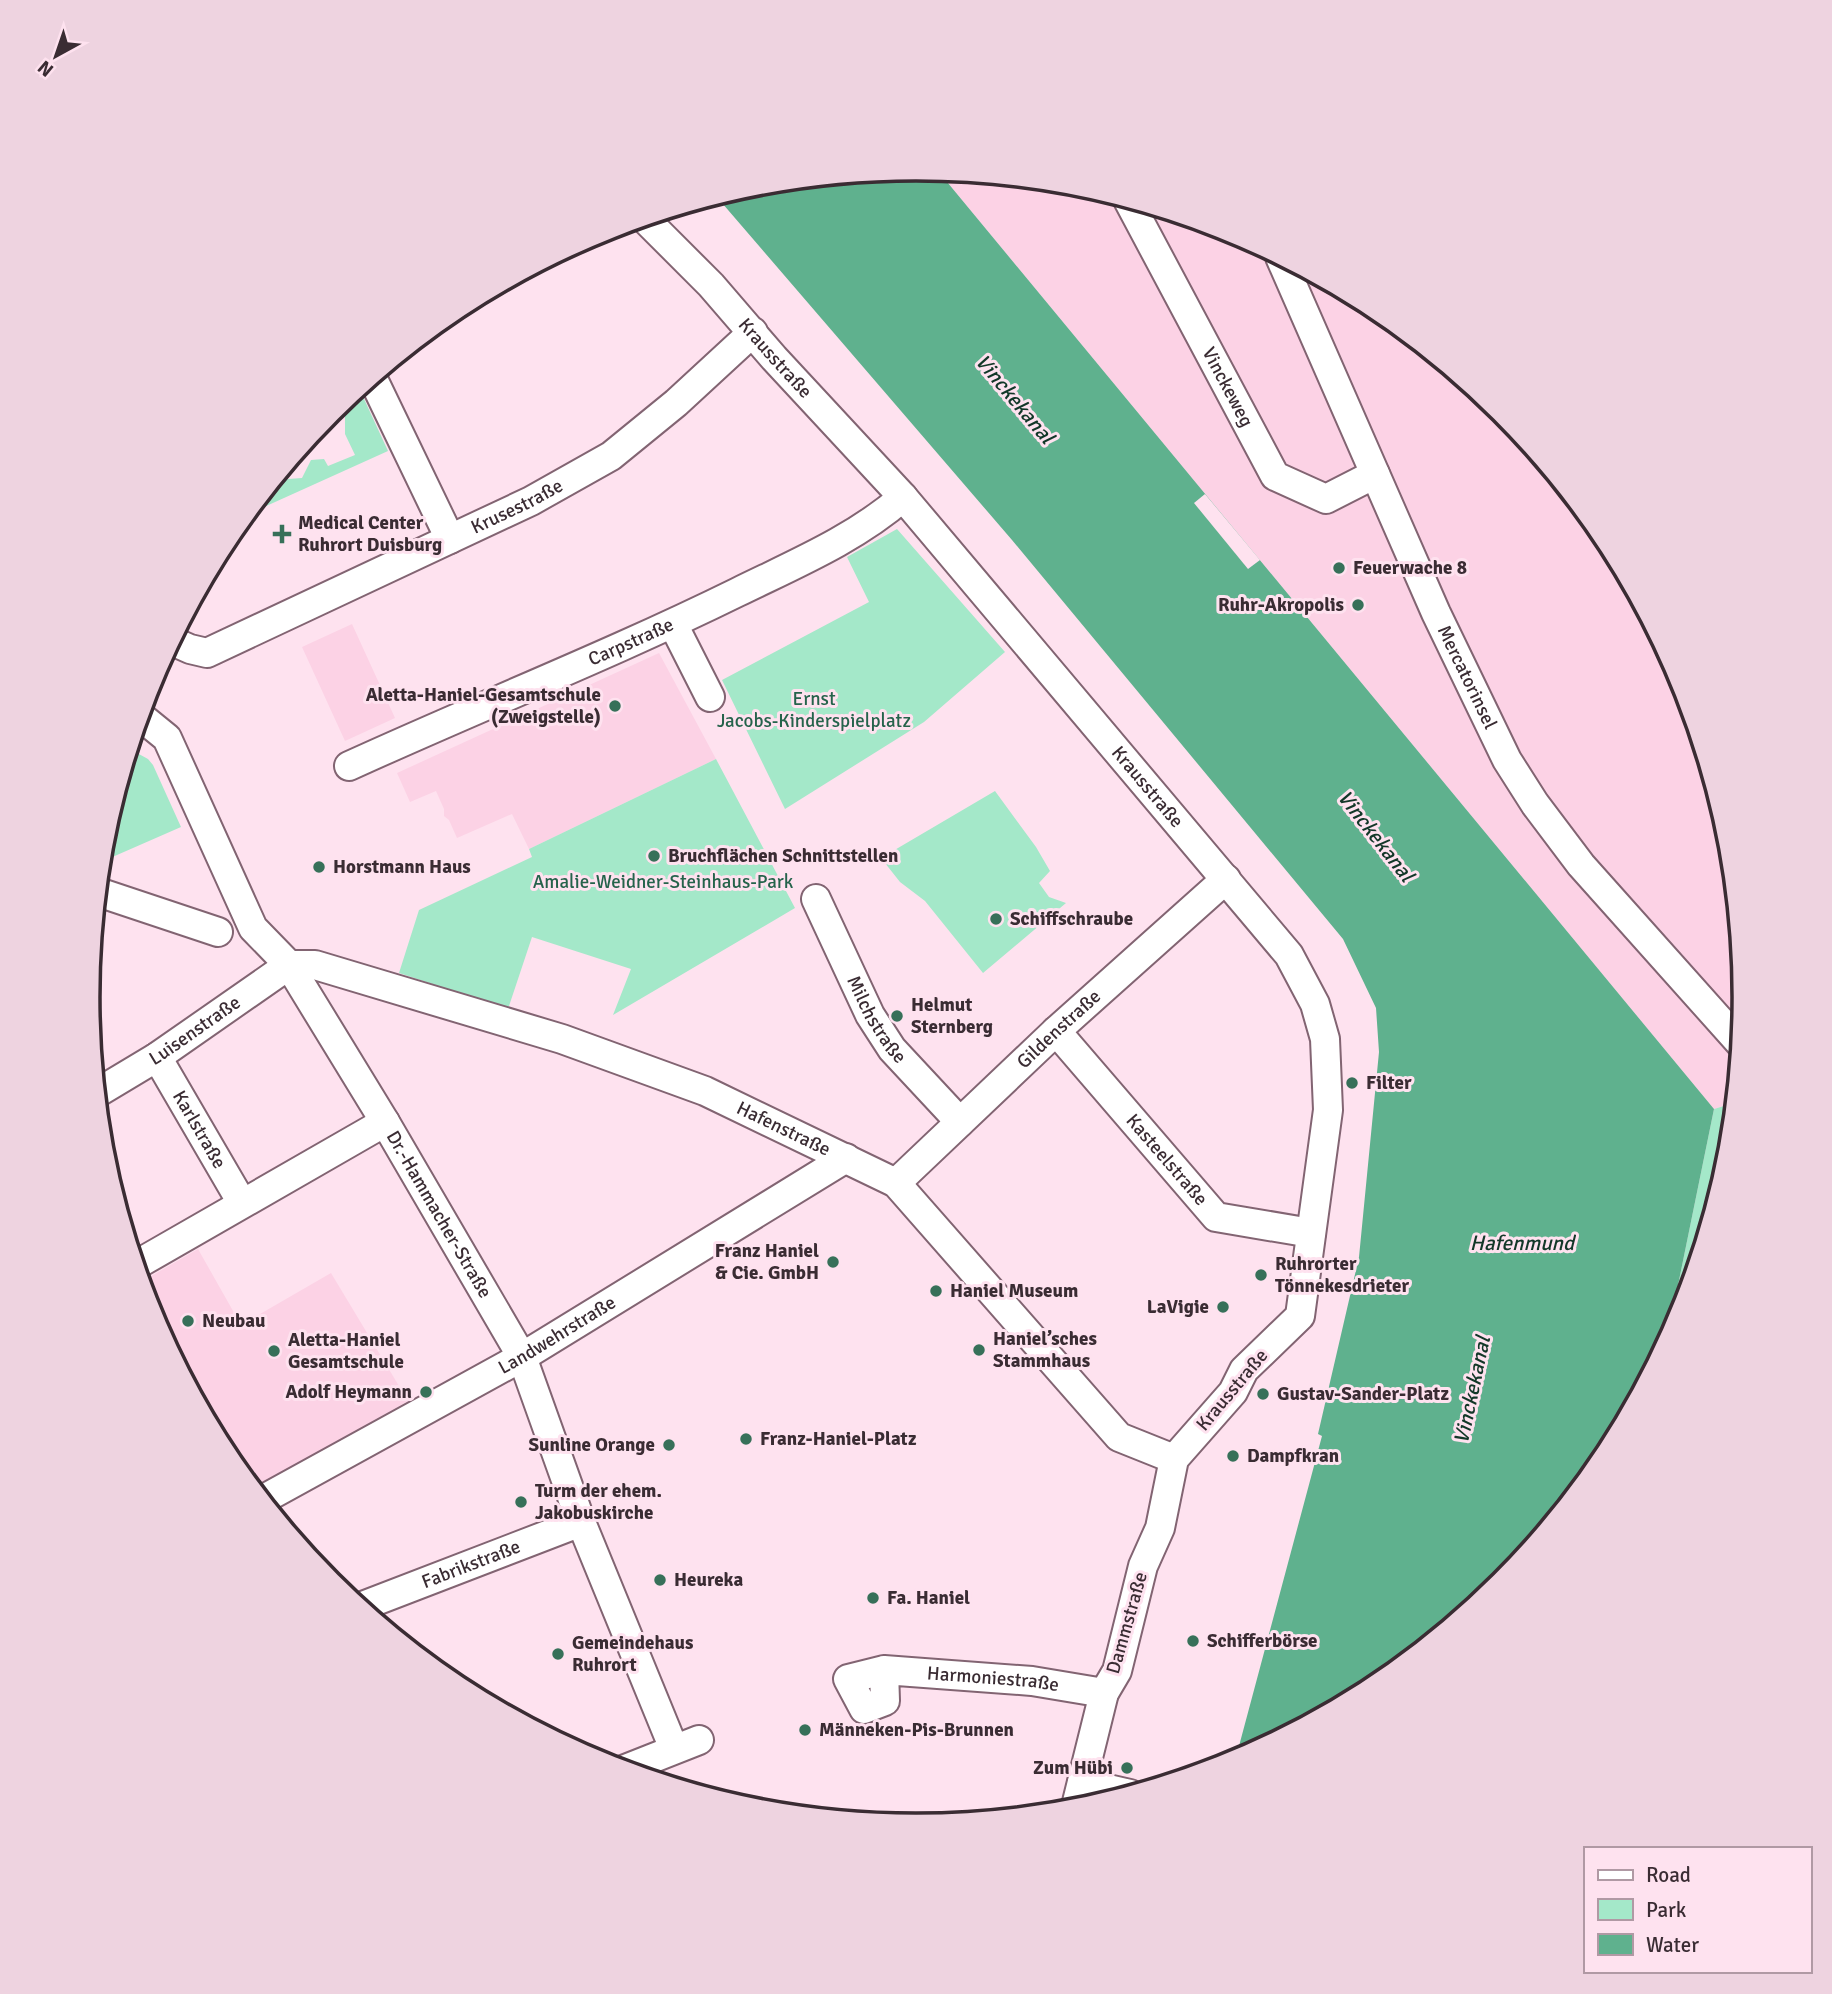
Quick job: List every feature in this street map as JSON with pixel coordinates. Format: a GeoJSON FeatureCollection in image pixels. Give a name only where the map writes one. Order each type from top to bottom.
{"type":"FeatureCollection","features":[{"type":"Feature","properties":{"kind":"street","name":"Vinckeweg"},"geometry":{"type":"LineString","coordinates":[[1134,211],[1275,476],[1326,499],[1375,474]]}},
{"type":"Feature","properties":{"kind":"street","name":"Krausstraße"},"geometry":{"type":"LineString","coordinates":[[651,225],[711,285],[774,358],[903,497],[1289,955],[1315,1004],[1325,1039],[1328,1110],[1300,1317],[1244,1370],[1233,1392],[1181,1449]]}},
{"type":"Feature","properties":{"kind":"street","name":"Mercatorinsel"},"geometry":{"type":"LineString","coordinates":[[1285,270],[1471,689],[1507,760],[1535,804],[1581,865],[1731,1033]]}},
{"type":"Feature","properties":{"kind":"street","name":"Krusestraße"},"geometry":{"type":"LineString","coordinates":[[180,645],[207,653],[531,501],[611,456],[676,403],[753,332]]}},
{"type":"Feature","properties":{"kind":"street"},"geometry":{"type":"LineString","coordinates":[[376,385],[450,539]]}},
{"type":"Feature","properties":{"kind":"street","name":"Carpstraße"},"geometry":{"type":"LineString","coordinates":[[349,766],[673,624],[845,539],[903,497]]}},
{"type":"Feature","properties":{"kind":"street"},"geometry":{"type":"LineString","coordinates":[[673,624],[710,697]]}},
{"type":"Feature","properties":{"kind":"street","name":"Dr.-Hammacher-Straße"},"geometry":{"type":"LineString","coordinates":[[148,722],[167,738],[253,928],[289,965],[385,1122],[522,1357],[581,1522],[686,1744],[638,1764]]}},
{"type":"Feature","properties":{"kind":"street","name":"Gildenstraße"},"geometry":{"type":"LineString","coordinates":[[896,1182],[1056,1031],[1226,879]]}},
{"type":"Feature","properties":{"kind":"street"},"geometry":{"type":"LineString","coordinates":[[106,895],[218,932]]}},
{"type":"Feature","properties":{"kind":"street","name":"Milchstraße"},"geometry":{"type":"LineString","coordinates":[[816,900],[870,1015],[892,1049],[960,1122]]}},
{"type":"Feature","properties":{"kind":"street","name":"Luisenstraße"},"geometry":{"type":"LineString","coordinates":[[105,1088],[158,1057],[289,965]]}},
{"type":"Feature","properties":{"kind":"street","name":"Hafenstraße"},"geometry":{"type":"LineString","coordinates":[[289,965],[315,965],[562,1039],[705,1091],[896,1182],[1119,1437],[1181,1449]]}},
{"type":"Feature","properties":{"kind":"street","name":"Kasteelstraße"},"geometry":{"type":"LineString","coordinates":[[1056,1031],[1216,1217],[1311,1233]]}},
{"type":"Feature","properties":{"kind":"street","name":"Karlstraße"},"geometry":{"type":"LineString","coordinates":[[158,1057],[242,1203]]}},
{"type":"Feature","properties":{"kind":"street"},"geometry":{"type":"LineString","coordinates":[[144,1261],[385,1122]]}},
{"type":"Feature","properties":{"kind":"street","name":"Landwehrstraße"},"geometry":{"type":"LineString","coordinates":[[270,1496],[522,1357],[846,1158]]}},
{"type":"Feature","properties":{"kind":"street","name":"Dammstraße"},"geometry":{"type":"LineString","coordinates":[[1078,1797],[1104,1693],[1117,1671],[1143,1566],[1160,1528],[1181,1449]]}},
{"type":"Feature","properties":{"kind":"street","name":"Fabrikstraße"},"geometry":{"type":"LineString","coordinates":[[371,1604],[581,1522]]}},
{"type":"Feature","properties":{"kind":"street","name":"Harmoniestraße"},"geometry":{"type":"LineString","coordinates":[[884,1670],[1032,1681],[1104,1693]]}},
{"type":"Feature","properties":{"kind":"street"},"geometry":{"type":"LineString","coordinates":[[1082,1783],[1110,1789]]}},
{"type":"Feature","properties":{"kind":"shaded area"},"geometry":{"type":"Polygon","coordinates":[[[947,182],[1023,188],[1075,196],[1127,209],[1178,224],[1277,265],[1324,290],[1413,349],[1493,420],[1564,500],[1623,589],[1648,636],[1689,735],[1717,838],[1731,944],[1732,997],[1731,1050],[1725,1106],[1714,1109],[947,182]]]}},
{"type":"Feature","properties":{"kind":"shaded area"},"geometry":{"type":"Polygon","coordinates":[[[352,624],[395,718],[345,741],[302,647],[352,624]]]}},
{"type":"Feature","properties":{"kind":"shaded area","name":"Aletta-Haniel-Gesamtschule (Zweigstelle)"},"geometry":{"type":"Polygon","coordinates":[[[659,653],[716,759],[529,849],[512,814],[457,838],[449,820],[444,816],[444,809],[436,791],[410,802],[397,773],[659,653]]]}},
{"type":"Feature","properties":{"kind":"shaded area","name":"Aletta-Haniel Gesamtschule"},"geometry":{"type":"Polygon","coordinates":[[[198,1249],[241,1325],[331,1273],[408,1401],[261,1484],[209,1405],[184,1358],[150,1277],[198,1249]]]}},
{"type":"Feature","properties":{"kind":"green space"},"geometry":{"type":"Polygon","coordinates":[[[363,397],[388,451],[263,508],[285,479],[302,478],[311,460],[324,459],[328,466],[355,455],[345,434],[345,414],[363,397]]]}},
{"type":"Feature","properties":{"kind":"green space","name":"Ernst Jacobs-Kinderspielplatz"},"geometry":{"type":"Polygon","coordinates":[[[897,529],[1005,652],[924,722],[785,809],[722,680],[869,602],[847,557],[897,529]]]}},
{"type":"Feature","properties":{"kind":"green space"},"geometry":{"type":"Polygon","coordinates":[[[138,753],[153,765],[181,827],[112,857],[138,753]]]}},
{"type":"Feature","properties":{"kind":"green space","name":"Amalie-Weidner-Steinhaus-Park"},"geometry":{"type":"Polygon","coordinates":[[[716,759],[795,908],[613,1015],[631,969],[532,937],[508,1009],[399,973],[419,910],[532,857],[529,849],[716,759]]]}},
{"type":"Feature","properties":{"kind":"green space"},"geometry":{"type":"Polygon","coordinates":[[[995,791],[1050,871],[1039,883],[1049,897],[1066,903],[983,973],[925,901],[900,882],[881,858],[995,791]]]}},
{"type":"Feature","properties":{"kind":"green space"},"geometry":{"type":"Polygon","coordinates":[[[1725,1106],[1717,1156],[1689,1259],[1677,1291],[1714,1109],[1725,1106]]]}},
{"type":"Feature","properties":{"kind":"water"},"geometry":{"type":"Polygon","coordinates":[[[863,182],[947,182],[1714,1109],[1677,1291],[1670,1309],[1623,1405],[1564,1494],[1493,1574],[1413,1645],[1324,1704],[1239,1746],[1322,1436],[1318,1434],[1359,1257],[1379,1052],[1376,1008],[1343,939],[1012,540],[723,204],[757,196],[863,182]]]}},
{"type":"Feature","properties":{"kind":"pier"},"geometry":{"type":"Polygon","coordinates":[[[1205,494],[1260,560],[1248,569],[1194,503],[1205,494]]]}},
{"type":"Feature","properties":{"kind":"place","name":"Medical Center Ruhrort Duisburg"},"geometry":{"type":"Point","coordinates":[282,534]}},
{"type":"Feature","properties":{"kind":"place","name":"Feuerwache 8"},"geometry":{"type":"Point","coordinates":[1339,568]}},
{"type":"Feature","properties":{"kind":"place","name":"Ruhr-Akropolis"},"geometry":{"type":"Point","coordinates":[1358,605]}},
{"type":"Feature","properties":{"kind":"place","name":"Aletta-Haniel-Gesamtschule (Zweigstelle)"},"geometry":{"type":"Point","coordinates":[615,706]}},
{"type":"Feature","properties":{"kind":"place","name":"Bruchflächen Schnittstellen"},"geometry":{"type":"Point","coordinates":[654,856]}},
{"type":"Feature","properties":{"kind":"place","name":"Horstmann Haus"},"geometry":{"type":"Point","coordinates":[319,867]}},
{"type":"Feature","properties":{"kind":"place","name":"Schiffschraube"},"geometry":{"type":"Point","coordinates":[996,919]}},
{"type":"Feature","properties":{"kind":"place","name":"Helmut Sternberg"},"geometry":{"type":"Point","coordinates":[897,1016]}},
{"type":"Feature","properties":{"kind":"place","name":"Filter"},"geometry":{"type":"Point","coordinates":[1352,1083]}},
{"type":"Feature","properties":{"kind":"place","name":"Franz Haniel & Cie. GmbH"},"geometry":{"type":"Point","coordinates":[833,1262]}},
{"type":"Feature","properties":{"kind":"place","name":"Ruhrorter Tönnekesdrieter"},"geometry":{"type":"Point","coordinates":[1261,1275]}},
{"type":"Feature","properties":{"kind":"place","name":"Haniel Museum"},"geometry":{"type":"Point","coordinates":[936,1291]}},
{"type":"Feature","properties":{"kind":"place","name":"LaVigie"},"geometry":{"type":"Point","coordinates":[1223,1307]}},
{"type":"Feature","properties":{"kind":"place","name":"Neubau"},"geometry":{"type":"Point","coordinates":[188,1321]}},
{"type":"Feature","properties":{"kind":"place","name":"Haniel’sches Stammhaus"},"geometry":{"type":"Point","coordinates":[979,1350]}},
{"type":"Feature","properties":{"kind":"place","name":"Aletta-Haniel Gesamtschule"},"geometry":{"type":"Point","coordinates":[274,1351]}},
{"type":"Feature","properties":{"kind":"place","name":"Adolf Heymann"},"geometry":{"type":"Point","coordinates":[426,1392]}},
{"type":"Feature","properties":{"kind":"place","name":"Gustav-Sander-Platz"},"geometry":{"type":"Point","coordinates":[1263,1394]}},
{"type":"Feature","properties":{"kind":"place","name":"Franz-Haniel-Platz"},"geometry":{"type":"Point","coordinates":[746,1439]}},
{"type":"Feature","properties":{"kind":"place","name":"Sunline Orange"},"geometry":{"type":"Point","coordinates":[669,1445]}},
{"type":"Feature","properties":{"kind":"place","name":"Dampfkran"},"geometry":{"type":"Point","coordinates":[1233,1456]}},
{"type":"Feature","properties":{"kind":"place","name":"Turm der ehem. Jakobuskirche"},"geometry":{"type":"Point","coordinates":[521,1502]}},
{"type":"Feature","properties":{"kind":"place","name":"Heureka"},"geometry":{"type":"Point","coordinates":[660,1580]}},
{"type":"Feature","properties":{"kind":"place","name":"Fa. Haniel"},"geometry":{"type":"Point","coordinates":[873,1598]}},
{"type":"Feature","properties":{"kind":"place","name":"Schifferbörse"},"geometry":{"type":"Point","coordinates":[1193,1641]}},
{"type":"Feature","properties":{"kind":"place","name":"Gemeindehaus Ruhrort"},"geometry":{"type":"Point","coordinates":[558,1654]}},
{"type":"Feature","properties":{"kind":"place","name":"Männeken-Pis-Brunnen"},"geometry":{"type":"Point","coordinates":[805,1730]}},
{"type":"Feature","properties":{"kind":"place","name":"Zum Hübi"},"geometry":{"type":"Point","coordinates":[1127,1768]}},
{"type":"Feature","properties":{"kind":"water label","name":"Vinckekanal"},"geometry":{"type":"Point","coordinates":[1015,399]}},
{"type":"Feature","properties":{"kind":"water label","name":"Vinckekanal"},"geometry":{"type":"Point","coordinates":[1376,836]}},
{"type":"Feature","properties":{"kind":"water label","name":"Hafenmund"},"geometry":{"type":"Point","coordinates":[1522,1243]}},
{"type":"Feature","properties":{"kind":"water label","name":"Vinckekanal"},"geometry":{"type":"Point","coordinates":[1472,1390]}}]}
